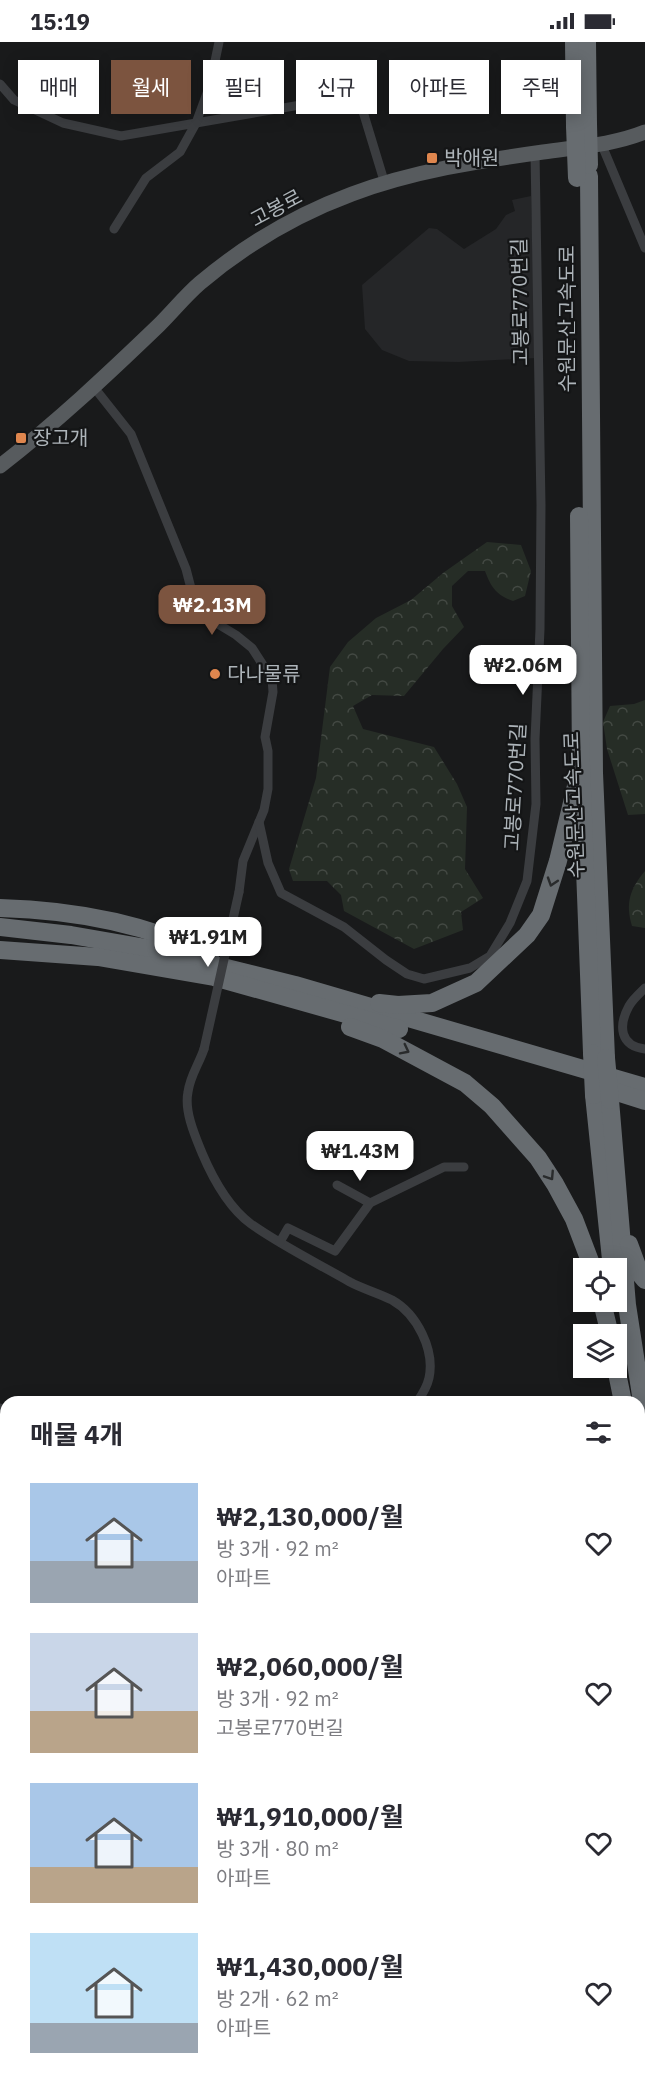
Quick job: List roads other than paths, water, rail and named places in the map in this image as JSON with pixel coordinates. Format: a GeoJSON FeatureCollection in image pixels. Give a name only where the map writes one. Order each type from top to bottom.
{"type":"FeatureCollection","features":[{"type":"Feature","properties":{"kind":"highway","name":"수원문산고속도로"},"geometry":{"type":"LineString","coordinates":[[574,42],[582,125],[599,1056]]}},
{"type":"Feature","properties":{"kind":"highway","name":"수원문산고속도로"},"geometry":{"type":"LineString","coordinates":[[582,125],[587,42]]}},
{"type":"Feature","properties":{"kind":"highway","name":"수원문산고속도로"},"geometry":{"type":"LineString","coordinates":[[583,177],[578,575],[581,764],[611,1258]]}},
{"type":"Feature","properties":{"kind":"highway"},"geometry":{"type":"LineString","coordinates":[[0,941],[30,943],[102,954],[214,977],[295,985],[362,1002],[398,1005],[432,1003],[476,983],[526,935],[541,915],[558,861],[581,764]]}},
{"type":"Feature","properties":{"kind":"highway"},"geometry":{"type":"LineString","coordinates":[[0,908],[83,915],[162,934],[204,952],[240,979]]}},
{"type":"Feature","properties":{"kind":"highway"},"geometry":{"type":"LineString","coordinates":[[0,913],[103,925],[153,936],[204,952]]}},
{"type":"Feature","properties":{"kind":"highway"},"geometry":{"type":"LineString","coordinates":[[0,922],[87,930],[143,941],[383,1039],[465,1083],[492,1106],[538,1158],[574,1220],[589,1258]]}},
{"type":"Feature","properties":{"kind":"highway"},"geometry":{"type":"LineString","coordinates":[[0,927],[71,935],[146,948],[414,1033],[645,1101]]}},
{"type":"Feature","properties":{"kind":"highway"},"geometry":{"type":"LineString","coordinates":[[0,936],[56,940],[98,947],[148,958],[183,972]]}},
{"type":"Feature","properties":{"kind":"highway"},"geometry":{"type":"LineString","coordinates":[[0,950],[86,956],[147,964]]}},
{"type":"Feature","properties":{"kind":"highway"},"geometry":{"type":"LineString","coordinates":[[0,959],[144,972],[183,972]]}},
{"type":"Feature","properties":{"kind":"highway"},"geometry":{"type":"LineString","coordinates":[[295,985],[645,1088]]}},
{"type":"Feature","properties":{"kind":"highway","name":"수원문산고속도로"},"geometry":{"type":"LineString","coordinates":[[602,1098],[618,1201],[627,1305],[641,1396]]}},
{"type":"Feature","properties":{"kind":"highway"},"geometry":{"type":"LineString","coordinates":[[618,1201],[632,1254],[645,1280]]}},
{"type":"Feature","properties":{"kind":"highway"},"geometry":{"type":"LineString","coordinates":[[617,1312],[628,1396]]}},
{"type":"Feature","properties":{"kind":"highway"},"geometry":{"type":"LineString","coordinates":[[618,1378],[622,1396]]}},
{"type":"Feature","properties":{"kind":"main road","name":"고봉로"},"geometry":{"type":"LineString","coordinates":[[0,466],[66,412],[159,325],[199,284],[236,255],[280,227],[352,194],[386,184],[470,164],[616,141],[645,132]]}},
{"type":"Feature","properties":{"kind":"street"},"geometry":{"type":"LineString","coordinates":[[114,229],[146,178],[180,152],[196,123],[210,85],[219,42]]}},
{"type":"Feature","properties":{"kind":"street"},"geometry":{"type":"LineString","coordinates":[[0,84],[14,100],[63,123],[121,136],[358,95],[386,184]]}},
{"type":"Feature","properties":{"kind":"street"},"geometry":{"type":"LineString","coordinates":[[601,143],[645,248]]}},
{"type":"Feature","properties":{"kind":"street","name":"고봉로770번길"},"geometry":{"type":"LineString","coordinates":[[259,822],[268,863],[281,893],[344,927],[407,974],[424,979],[470,968],[490,956],[510,923],[527,881],[536,804],[535,739],[540,629],[541,505],[535,153]]}},
{"type":"Feature","properties":{"kind":"street"},"geometry":{"type":"LineString","coordinates":[[93,386],[131,435],[186,569],[199,609],[208,618],[252,648],[272,678],[273,692],[265,737],[268,752],[268,789],[259,822],[243,861],[204,1049],[187,1094],[191,1122],[198,1145],[210,1171],[229,1201],[249,1223],[362,1288],[392,1300],[416,1322],[426,1346],[430,1366],[428,1384],[421,1396]]}},
{"type":"Feature","properties":{"kind":"street"},"geometry":{"type":"LineString","coordinates":[[645,988],[630,1005],[624,1020],[623,1031],[627,1042],[634,1048],[645,1049]]}},
{"type":"Feature","properties":{"kind":"street"},"geometry":{"type":"LineString","coordinates":[[279,1242],[288,1228],[336,1251],[370,1203],[444,1167],[464,1167]]}},
{"type":"Feature","properties":{"kind":"street"},"geometry":{"type":"LineString","coordinates":[[337,1185],[370,1203]]}},
{"type":"Feature","properties":{"kind":"place","name":"박애원"},"geometry":{"type":"Point","coordinates":[432,158]}},
{"type":"Feature","properties":{"kind":"place","name":"장고개"},"geometry":{"type":"Point","coordinates":[21,438]}},
{"type":"Feature","properties":{"kind":"place","name":"다나물류"},"geometry":{"type":"Point","coordinates":[215,674]}}]}
